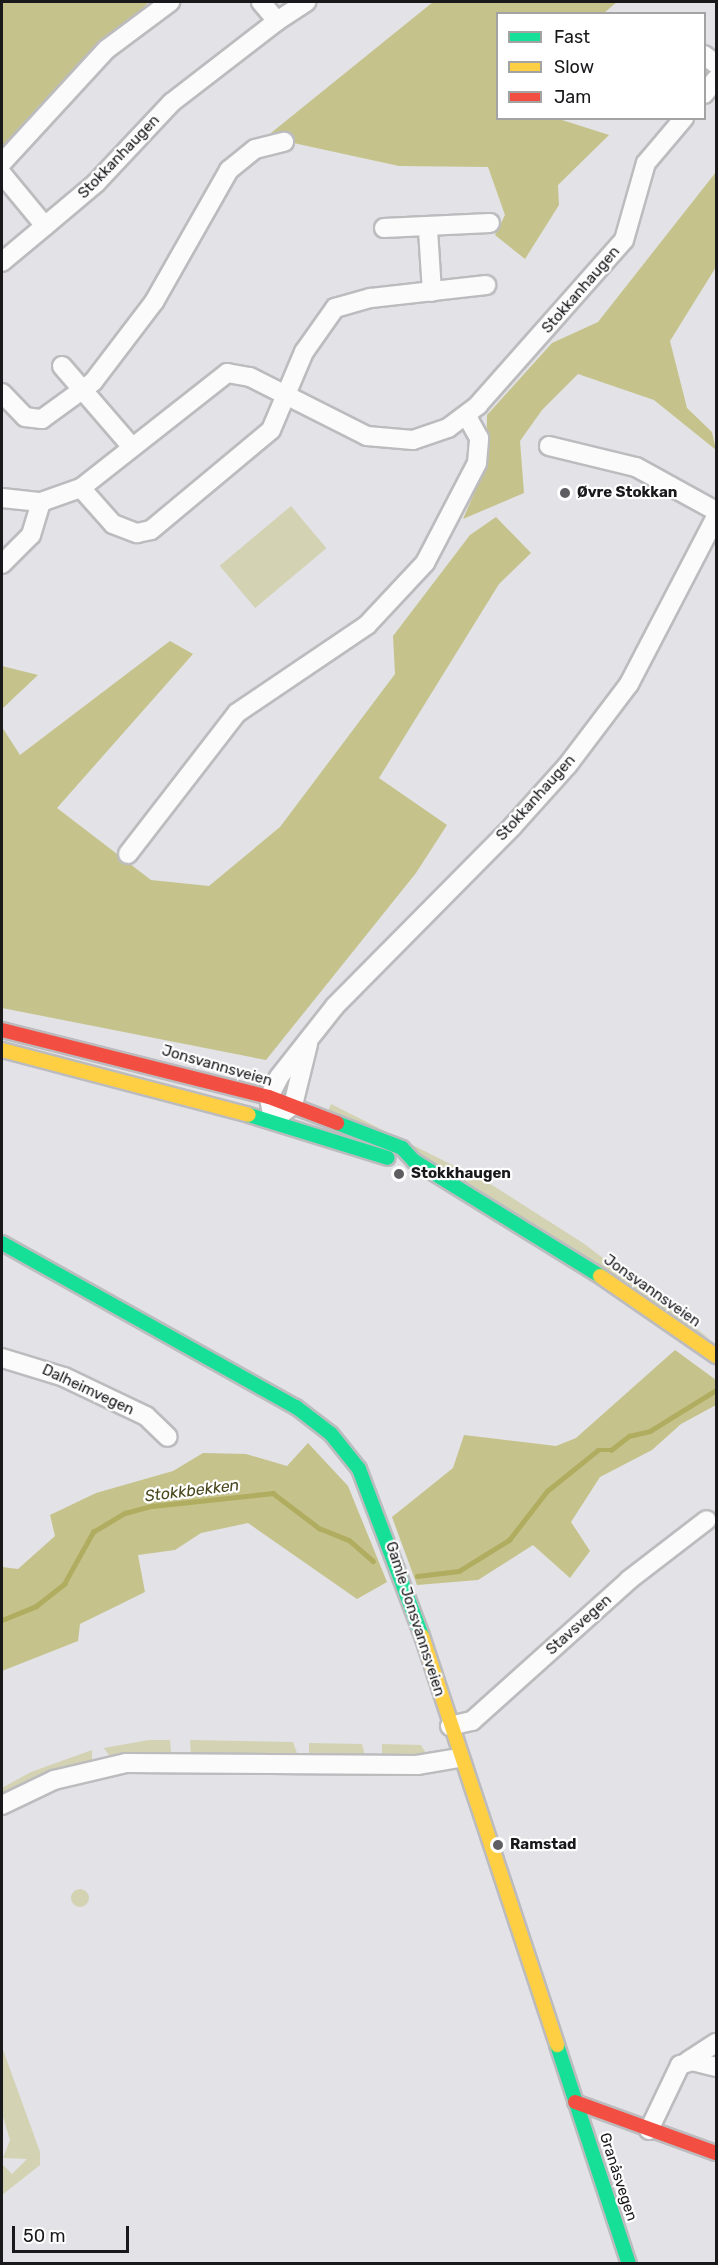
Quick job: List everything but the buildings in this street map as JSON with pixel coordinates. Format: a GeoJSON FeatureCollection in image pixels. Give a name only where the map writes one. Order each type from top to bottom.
{"type":"FeatureCollection","features":[{"type":"Feature","properties":{"kind":"street"},"geometry":{"type":"LineString","coordinates":[[2,163],[100,56],[170,2]]}},
{"type":"Feature","properties":{"kind":"street"},"geometry":{"type":"LineString","coordinates":[[261,2],[278,21]]}},
{"type":"Feature","properties":{"kind":"street","name":"Stokkanhaugen"},"geometry":{"type":"LineString","coordinates":[[2,262],[96,183],[171,103],[306,2]]}},
{"type":"Feature","properties":{"kind":"street"},"geometry":{"type":"LineString","coordinates":[[706,93],[717,79]]}},
{"type":"Feature","properties":{"kind":"street","name":"Stokkanhaugen"},"geometry":{"type":"LineString","coordinates":[[2,498],[41,502],[81,488],[220,375],[243,374],[358,432],[386,440],[426,437],[467,416],[624,240],[646,164],[682,120]]}},
{"type":"Feature","properties":{"kind":"street"},"geometry":{"type":"LineString","coordinates":[[2,393],[20,414],[35,420],[84,389],[117,355],[154,302],[229,170],[255,149],[284,142]]}},
{"type":"Feature","properties":{"kind":"street"},"geometry":{"type":"LineString","coordinates":[[2,174],[45,226]]}},
{"type":"Feature","properties":{"kind":"street"},"geometry":{"type":"LineString","coordinates":[[384,228],[428,230],[490,223]]}},
{"type":"Feature","properties":{"kind":"street"},"geometry":{"type":"LineString","coordinates":[[428,230],[432,292]]}},
{"type":"Feature","properties":{"kind":"street"},"geometry":{"type":"LineString","coordinates":[[81,488],[113,524],[137,533],[151,530],[265,436],[280,413],[283,394],[316,330],[335,308],[486,285]]}},
{"type":"Feature","properties":{"kind":"street"},"geometry":{"type":"LineString","coordinates":[[62,366],[132,447]]}},
{"type":"Feature","properties":{"kind":"street"},"geometry":{"type":"LineString","coordinates":[[128,854],[237,713],[367,625],[420,570],[452,519],[477,462],[479,438],[467,416]]}},
{"type":"Feature","properties":{"kind":"street"},"geometry":{"type":"LineString","coordinates":[[549,446],[636,467],[717,510]]}},
{"type":"Feature","properties":{"kind":"street"},"geometry":{"type":"LineString","coordinates":[[2,564],[31,535],[41,502]]}},
{"type":"Feature","properties":{"kind":"street","name":"Stokkanhaugen"},"geometry":{"type":"LineString","coordinates":[[269,1098],[286,1067],[308,1044],[359,978],[567,766],[634,674],[717,517]]}},
{"type":"Feature","properties":{"kind":"street","name":"Jonsvannsveien"},"geometry":{"type":"LineString","coordinates":[[2,1030],[269,1098],[402,1148],[414,1161],[521,1222],[717,1356]]}},
{"type":"Feature","properties":{"kind":"street","name":"Stokkanhaugen"},"geometry":{"type":"LineString","coordinates":[[293,1106],[308,1044]]}},
{"type":"Feature","properties":{"kind":"street","name":"Jonsvannsveien"},"geometry":{"type":"LineString","coordinates":[[2,1050],[273,1120],[396,1161],[414,1161]]}},
{"type":"Feature","properties":{"kind":"street"},"geometry":{"type":"LineString","coordinates":[[269,1098],[273,1120],[293,1106]]}},
{"type":"Feature","properties":{"kind":"street","name":"Gamle Jonsvannsveien"},"geometry":{"type":"LineString","coordinates":[[2,1243],[258,1383],[331,1434],[359,1469],[379,1510],[459,1758],[575,2102]]}},
{"type":"Feature","properties":{"kind":"street","name":"Dalheimvegen"},"geometry":{"type":"LineString","coordinates":[[2,1358],[64,1377],[146,1416],[168,1437]]}},
{"type":"Feature","properties":{"kind":"street","name":"Stavsvegen"},"geometry":{"type":"LineString","coordinates":[[450,1726],[472,1721],[629,1580],[708,1520]]}},
{"type":"Feature","properties":{"kind":"street"},"geometry":{"type":"LineString","coordinates":[[2,1805],[54,1779],[126,1763],[417,1765],[459,1758]]}},
{"type":"Feature","properties":{"kind":"street"},"geometry":{"type":"LineString","coordinates":[[649,2130],[675,2072],[717,2043]]}},
{"type":"Feature","properties":{"kind":"street"},"geometry":{"type":"LineString","coordinates":[[688,2061],[717,2067]]}},
{"type":"Feature","properties":{"kind":"street"},"geometry":{"type":"LineString","coordinates":[[575,2102],[717,2154]]}},
{"type":"Feature","properties":{"kind":"street","name":"Granåsvegen"},"geometry":{"type":"LineString","coordinates":[[575,2102],[629,2264]]}},
{"type":"Feature","properties":{"kind":"green space"},"geometry":{"type":"Polygon","coordinates":[[[291,506],[326,548],[255,608],[220,566],[291,506]]]}},
{"type":"Feature","properties":{"kind":"green space"},"geometry":{"type":"Polygon","coordinates":[[[331,1104],[492,1185],[583,1243],[710,1339],[327,1114],[331,1104]]]}},
{"type":"Feature","properties":{"kind":"green space"},"geometry":{"type":"Polygon","coordinates":[[[149,1740],[170,1740],[171,1752],[111,1758],[104,1748],[149,1740]]]}},
{"type":"Feature","properties":{"kind":"green space"},"geometry":{"type":"Polygon","coordinates":[[[190,1740],[293,1742],[297,1753],[191,1754],[190,1740]]]}},
{"type":"Feature","properties":{"kind":"green space"},"geometry":{"type":"Polygon","coordinates":[[[309,1743],[362,1744],[365,1755],[309,1756],[309,1743]]]}},
{"type":"Feature","properties":{"kind":"green space"},"geometry":{"type":"Polygon","coordinates":[[[382,1744],[421,1745],[427,1755],[382,1757],[382,1744]]]}},
{"type":"Feature","properties":{"kind":"green space"},"geometry":{"type":"Polygon","coordinates":[[[92,1750],[92,1761],[2,1796],[2,1788],[31,1772],[92,1750]]]}},
{"type":"Feature","properties":{"kind":"green space"},"geometry":{"type":"Polygon","coordinates":[[[80,1889],[86,1892],[89,1898],[86,1904],[80,1907],[74,1904],[71,1898],[74,1892],[80,1889]]]}},
{"type":"Feature","properties":{"kind":"green space"},"geometry":{"type":"Polygon","coordinates":[[[2,2047],[40,2152],[40,2165],[2,2195],[2,2164],[12,2174],[27,2159],[3,2158],[10,2140],[2,2114],[2,2047]]]}},
{"type":"Feature","properties":{"kind":"shaded area"},"geometry":{"type":"Polygon","coordinates":[[[2,2],[149,2],[2,146],[2,2]]]}},
{"type":"Feature","properties":{"kind":"shaded area"},"geometry":{"type":"Polygon","coordinates":[[[433,2],[617,2],[605,12],[496,12],[496,120],[562,120],[609,135],[558,185],[559,205],[525,259],[495,235],[505,215],[488,167],[399,166],[266,137],[433,2]]]}},
{"type":"Feature","properties":{"kind":"shaded area"},"geometry":{"type":"Polygon","coordinates":[[[716,172],[716,267],[670,341],[687,408],[712,432],[716,450],[654,400],[578,374],[542,410],[520,441],[524,493],[463,519],[486,466],[487,415],[552,343],[598,322],[716,172]]]}},
{"type":"Feature","properties":{"kind":"shaded area"},"geometry":{"type":"Polygon","coordinates":[[[496,517],[531,553],[499,584],[379,778],[447,825],[416,873],[266,1060],[2,1008],[2,727],[20,755],[170,641],[193,654],[57,808],[151,880],[209,886],[280,827],[395,674],[393,636],[470,535],[496,517]]]}},
{"type":"Feature","properties":{"kind":"shaded area"},"geometry":{"type":"Polygon","coordinates":[[[2,666],[38,675],[2,709],[2,666]]]}},
{"type":"Feature","properties":{"kind":"shaded area"},"geometry":{"type":"Polygon","coordinates":[[[675,1350],[716,1380],[716,1405],[681,1424],[652,1450],[600,1477],[571,1522],[590,1551],[570,1578],[533,1545],[478,1580],[417,1585],[392,1517],[453,1468],[464,1435],[556,1446],[576,1438],[675,1350]]]}},
{"type":"Feature","properties":{"kind":"shaded area"},"geometry":{"type":"Polygon","coordinates":[[[308,1443],[348,1486],[387,1582],[357,1599],[248,1523],[201,1533],[175,1550],[138,1555],[145,1592],[80,1624],[78,1641],[2,1671],[2,1567],[18,1569],[55,1536],[50,1515],[96,1493],[173,1471],[203,1453],[246,1454],[287,1466],[308,1443]]]}},
{"type":"Feature","properties":{"kind":"waterway","name":"Stokkbekken"},"geometry":{"type":"LineString","coordinates":[[417,1576],[459,1571],[509,1540],[547,1491],[598,1450],[611,1450],[629,1436],[650,1431],[716,1390]]}},
{"type":"Feature","properties":{"kind":"waterway","name":"Stokkbekken"},"geometry":{"type":"LineString","coordinates":[[2,1620],[36,1606],[64,1584],[93,1532],[125,1513],[152,1506],[273,1493],[319,1528],[349,1540],[373,1561]]}},
{"type":"Feature","properties":{"kind":"traffic: fast"},"geometry":{"type":"LineString","coordinates":[[249,1115],[388,1158]]}},
{"type":"Feature","properties":{"kind":"traffic: fast"},"geometry":{"type":"LineString","coordinates":[[337,1123],[402,1148],[414,1161],[600,1276]]}},
{"type":"Feature","properties":{"kind":"traffic: fast"},"geometry":{"type":"LineString","coordinates":[[2,1243],[296,1407],[331,1434],[359,1469],[422,1636]]}},
{"type":"Feature","properties":{"kind":"traffic: fast"},"geometry":{"type":"LineString","coordinates":[[557,2045],[629,2264]]}},
{"type":"Feature","properties":{"kind":"traffic: slow"},"geometry":{"type":"LineString","coordinates":[[2,1050],[249,1115]]}},
{"type":"Feature","properties":{"kind":"traffic: slow"},"geometry":{"type":"LineString","coordinates":[[600,1276],[716,1356]]}},
{"type":"Feature","properties":{"kind":"traffic: slow"},"geometry":{"type":"LineString","coordinates":[[422,1636],[557,2045]]}},
{"type":"Feature","properties":{"kind":"traffic: jam"},"geometry":{"type":"LineString","coordinates":[[2,1030],[269,1097],[337,1123]]}},
{"type":"Feature","properties":{"kind":"traffic: jam"},"geometry":{"type":"LineString","coordinates":[[575,2102],[716,2153]]}},
{"type":"Feature","properties":{"kind":"place","name":"Øvre Stokkan"},"geometry":{"type":"Point","coordinates":[565,493]}},
{"type":"Feature","properties":{"kind":"place","name":"Stokkhaugen"},"geometry":{"type":"Point","coordinates":[399,1174]}},
{"type":"Feature","properties":{"kind":"place","name":"Ramstad"},"geometry":{"type":"Point","coordinates":[498,1845]}}]}
